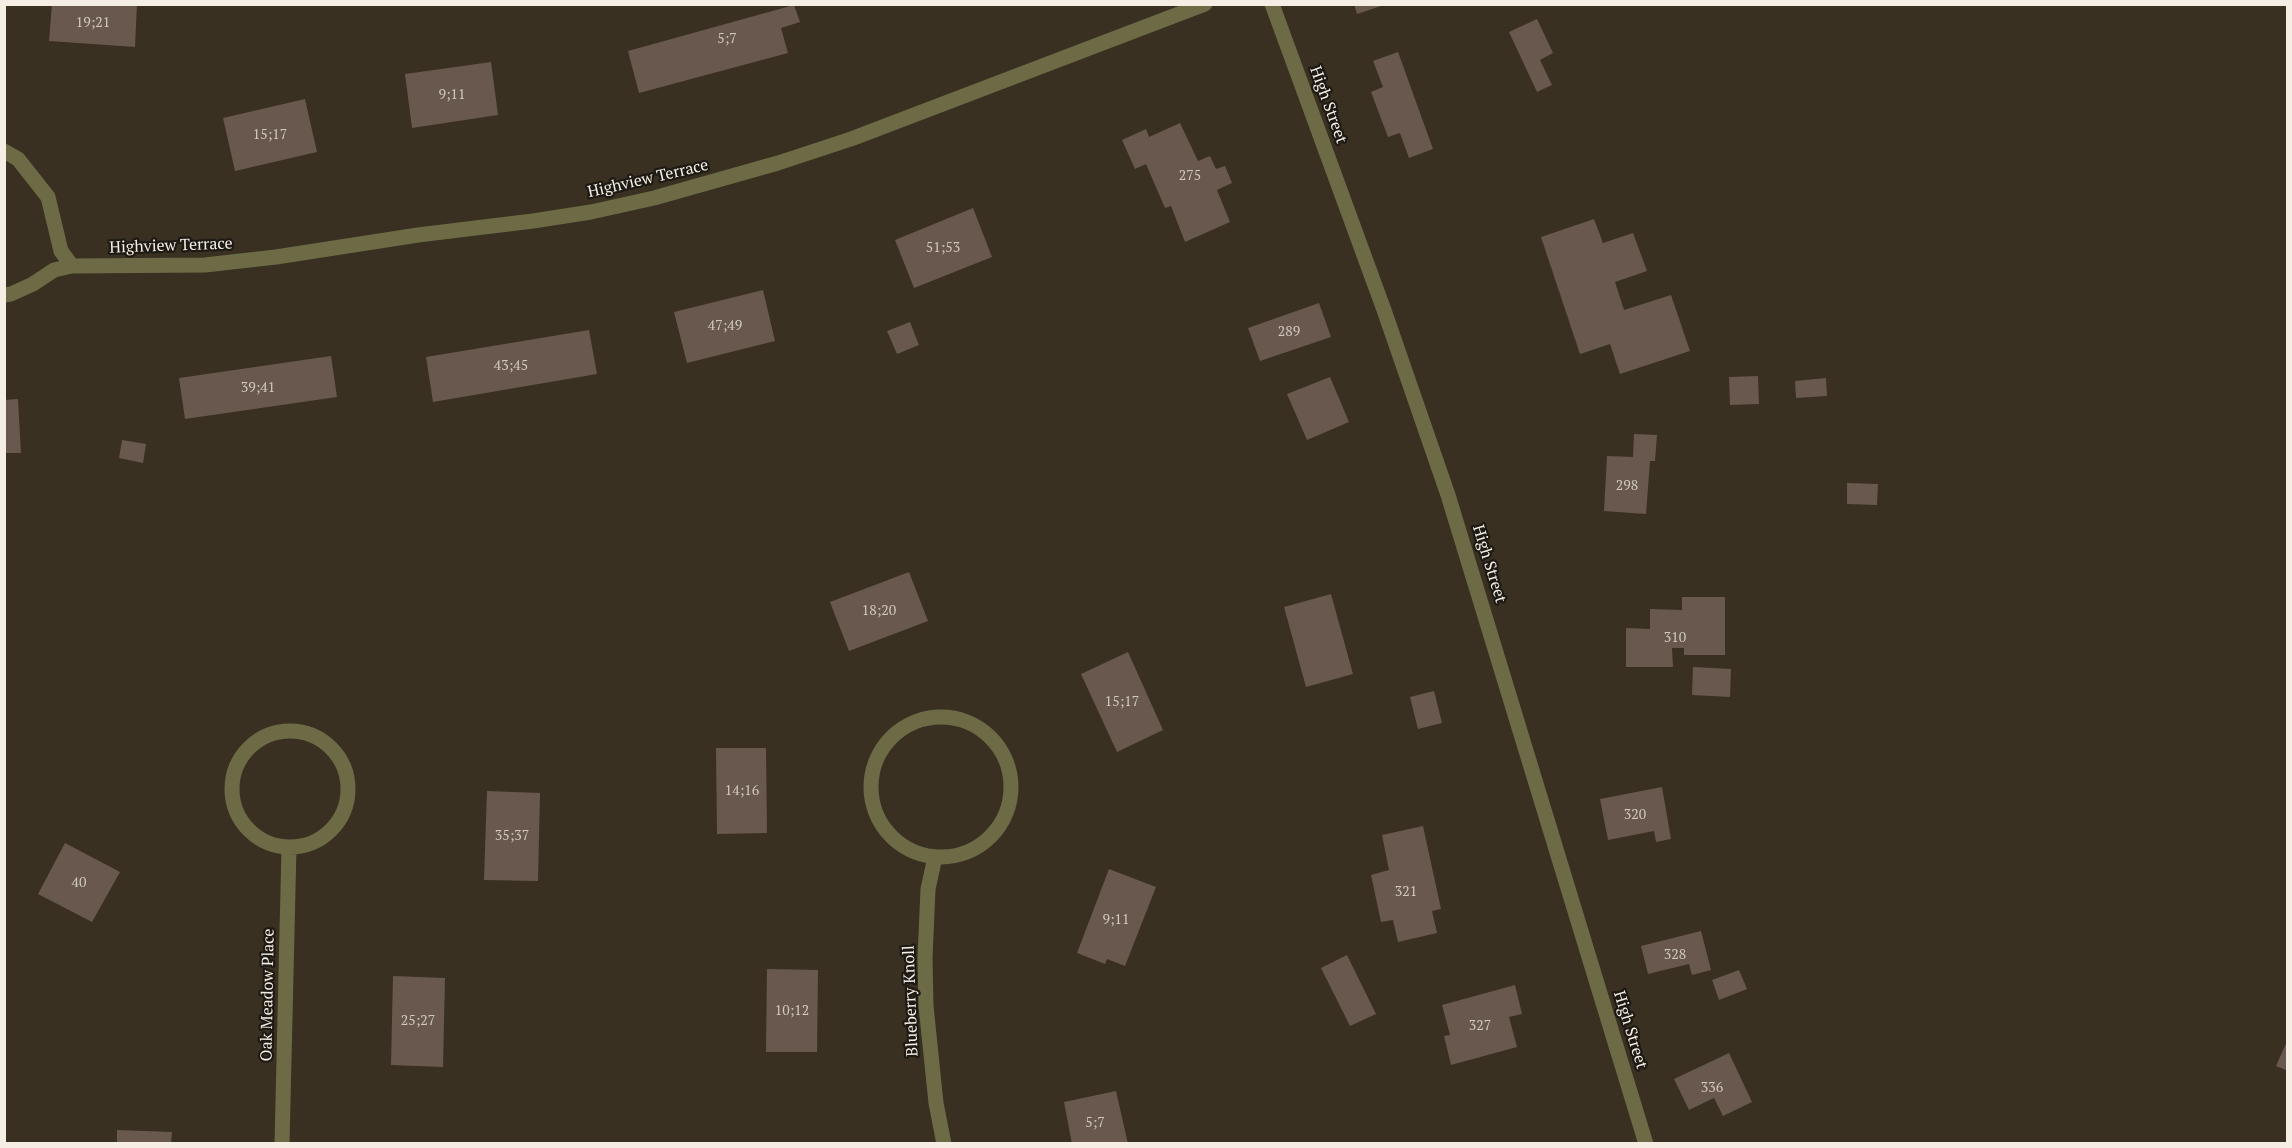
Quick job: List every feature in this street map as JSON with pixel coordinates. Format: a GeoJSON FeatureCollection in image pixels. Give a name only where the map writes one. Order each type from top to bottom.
{"type":"FeatureCollection","features":[{"type":"Feature","properties":{"kind":"street","name":"Highview Terrace"},"geometry":{"type":"LineString","coordinates":[[4,295],[33,284],[54,270],[72,266],[205,265],[276,257],[591,212],[654,198],[778,163],[850,139],[1205,4]]}},
{"type":"Feature","properties":{"kind":"street","name":"High Street"},"geometry":{"type":"LineString","coordinates":[[1272,4],[1384,310],[1448,495],[1646,1143]]}},
{"type":"Feature","properties":{"kind":"street"},"geometry":{"type":"LineString","coordinates":[[4,151],[18,159],[48,197],[62,251],[72,266]]}},
{"type":"Feature","properties":{"kind":"street"},"geometry":{"type":"LineString","coordinates":[[940,717],[960,719],[973,724],[987,734],[999,748],[1009,769],[1011,792],[1007,812],[989,839],[971,851],[949,857],[935,857],[911,851],[884,829],[873,804],[872,775],[878,757],[888,741],[901,729],[919,720],[940,717]]}},
{"type":"Feature","properties":{"kind":"street"},"geometry":{"type":"LineString","coordinates":[[291,730],[313,735],[332,749],[344,768],[348,790],[343,813],[330,831],[311,843],[289,848],[266,842],[247,829],[236,810],[231,787],[236,765],[249,747],[268,734],[291,730]]}},
{"type":"Feature","properties":{"kind":"street","name":"Oak Meadow Place"},"geometry":{"type":"LineString","coordinates":[[282,1143],[289,848]]}},
{"type":"Feature","properties":{"kind":"street","name":"Blueberry Knoll"},"geometry":{"type":"LineString","coordinates":[[935,857],[928,889],[925,958],[936,1104],[944,1143]]}},
{"type":"Feature","properties":{"kind":"building"},"geometry":{"type":"Polygon","coordinates":[[[52,4],[137,4],[135,47],[49,41],[52,4]]]}},
{"type":"Feature","properties":{"kind":"building"},"geometry":{"type":"Polygon","coordinates":[[[1354,4],[1383,4],[1384,5],[1357,14],[1354,4]]]}},
{"type":"Feature","properties":{"kind":"building"},"geometry":{"type":"Polygon","coordinates":[[[794,5],[800,22],[781,28],[788,53],[639,93],[628,51],[794,5]]]}},
{"type":"Feature","properties":{"kind":"building"},"geometry":{"type":"Polygon","coordinates":[[[1537,19],[1553,53],[1540,60],[1552,85],[1537,92],[1509,32],[1537,19]]]}},
{"type":"Feature","properties":{"kind":"building"},"geometry":{"type":"Polygon","coordinates":[[[1398,52],[1433,149],[1409,158],[1400,133],[1388,137],[1371,92],[1383,87],[1373,61],[1398,52]]]}},
{"type":"Feature","properties":{"kind":"building"},"geometry":{"type":"Polygon","coordinates":[[[491,62],[498,115],[412,128],[405,74],[491,62]]]}},
{"type":"Feature","properties":{"kind":"building"},"geometry":{"type":"Polygon","coordinates":[[[305,99],[317,152],[235,171],[223,118],[305,99]]]}},
{"type":"Feature","properties":{"kind":"building"},"geometry":{"type":"Polygon","coordinates":[[[1180,123],[1198,161],[1210,156],[1216,169],[1225,166],[1232,183],[1217,190],[1230,222],[1185,242],[1171,206],[1165,208],[1146,164],[1135,169],[1122,140],[1146,129],[1149,137],[1180,123]]]}},
{"type":"Feature","properties":{"kind":"building"},"geometry":{"type":"Polygon","coordinates":[[[973,208],[992,257],[914,288],[895,240],[973,208]]]}},
{"type":"Feature","properties":{"kind":"building"},"geometry":{"type":"Polygon","coordinates":[[[1594,219],[1603,243],[1633,233],[1647,271],[1615,282],[1624,310],[1671,295],[1690,351],[1620,374],[1610,344],[1580,354],[1541,237],[1594,219]]]}},
{"type":"Feature","properties":{"kind":"building"},"geometry":{"type":"Polygon","coordinates":[[[763,290],[775,341],[687,363],[674,312],[763,290]]]}},
{"type":"Feature","properties":{"kind":"building"},"geometry":{"type":"Polygon","coordinates":[[[1319,303],[1331,337],[1260,361],[1248,328],[1319,303]]]}},
{"type":"Feature","properties":{"kind":"building"},"geometry":{"type":"Polygon","coordinates":[[[910,322],[919,345],[897,354],[887,331],[910,322]]]}},
{"type":"Feature","properties":{"kind":"building"},"geometry":{"type":"Polygon","coordinates":[[[589,330],[597,374],[433,402],[426,357],[589,330]]]}},
{"type":"Feature","properties":{"kind":"building"},"geometry":{"type":"Polygon","coordinates":[[[331,356],[337,397],[185,419],[179,378],[331,356]]]}},
{"type":"Feature","properties":{"kind":"building"},"geometry":{"type":"Polygon","coordinates":[[[1758,376],[1759,404],[1730,405],[1729,377],[1758,376]]]}},
{"type":"Feature","properties":{"kind":"building"},"geometry":{"type":"Polygon","coordinates":[[[1330,377],[1349,422],[1307,440],[1287,394],[1330,377]]]}},
{"type":"Feature","properties":{"kind":"building"},"geometry":{"type":"Polygon","coordinates":[[[1826,378],[1827,396],[1796,398],[1795,381],[1826,378]]]}},
{"type":"Feature","properties":{"kind":"building"},"geometry":{"type":"Polygon","coordinates":[[[18,399],[21,453],[4,453],[4,400],[18,399]]]}},
{"type":"Feature","properties":{"kind":"building"},"geometry":{"type":"Polygon","coordinates":[[[1634,434],[1657,435],[1655,461],[1650,461],[1646,514],[1604,511],[1607,456],[1633,457],[1634,434]]]}},
{"type":"Feature","properties":{"kind":"building"},"geometry":{"type":"Polygon","coordinates":[[[122,440],[146,444],[143,463],[119,458],[122,440]]]}},
{"type":"Feature","properties":{"kind":"building"},"geometry":{"type":"Polygon","coordinates":[[[1847,483],[1878,484],[1877,505],[1847,504],[1847,483]]]}},
{"type":"Feature","properties":{"kind":"building"},"geometry":{"type":"Polygon","coordinates":[[[909,572],[928,621],[849,651],[830,602],[909,572]]]}},
{"type":"Feature","properties":{"kind":"building"},"geometry":{"type":"Polygon","coordinates":[[[1331,594],[1353,674],[1306,687],[1284,607],[1331,594]]]}},
{"type":"Feature","properties":{"kind":"building"},"geometry":{"type":"Polygon","coordinates":[[[1682,597],[1725,597],[1725,655],[1684,655],[1684,648],[1672,648],[1673,667],[1626,667],[1626,628],[1650,629],[1650,609],[1682,610],[1682,597]]]}},
{"type":"Feature","properties":{"kind":"building"},"geometry":{"type":"Polygon","coordinates":[[[1128,652],[1163,730],[1117,752],[1081,674],[1128,652]]]}},
{"type":"Feature","properties":{"kind":"building"},"geometry":{"type":"Polygon","coordinates":[[[1693,667],[1731,669],[1730,697],[1692,695],[1693,667]]]}},
{"type":"Feature","properties":{"kind":"building"},"geometry":{"type":"Polygon","coordinates":[[[1434,691],[1442,723],[1418,729],[1410,697],[1434,691]]]}},
{"type":"Feature","properties":{"kind":"building"},"geometry":{"type":"Polygon","coordinates":[[[716,748],[766,748],[767,833],[717,834],[716,748]]]}},
{"type":"Feature","properties":{"kind":"building"},"geometry":{"type":"Polygon","coordinates":[[[1662,787],[1671,839],[1656,842],[1654,831],[1608,840],[1600,799],[1662,787]]]}},
{"type":"Feature","properties":{"kind":"building"},"geometry":{"type":"Polygon","coordinates":[[[487,791],[540,793],[538,881],[484,880],[487,791]]]}},
{"type":"Feature","properties":{"kind":"building"},"geometry":{"type":"Polygon","coordinates":[[[1423,826],[1441,909],[1432,911],[1437,933],[1398,942],[1393,920],[1381,922],[1371,875],[1389,870],[1382,835],[1423,826]]]}},
{"type":"Feature","properties":{"kind":"building"},"geometry":{"type":"Polygon","coordinates":[[[65,843],[120,872],[92,922],[38,894],[65,843]]]}},
{"type":"Feature","properties":{"kind":"building"},"geometry":{"type":"Polygon","coordinates":[[[1109,869],[1156,887],[1125,966],[1107,959],[1105,964],[1077,953],[1109,869]]]}},
{"type":"Feature","properties":{"kind":"building"},"geometry":{"type":"Polygon","coordinates":[[[1701,931],[1711,970],[1692,975],[1689,964],[1648,974],[1641,946],[1701,931]]]}},
{"type":"Feature","properties":{"kind":"building"},"geometry":{"type":"Polygon","coordinates":[[[1347,955],[1376,1014],[1350,1026],[1321,968],[1347,955]]]}},
{"type":"Feature","properties":{"kind":"building"},"geometry":{"type":"Polygon","coordinates":[[[767,969],[818,970],[817,1052],[766,1052],[767,969]]]}},
{"type":"Feature","properties":{"kind":"building"},"geometry":{"type":"Polygon","coordinates":[[[1739,970],[1747,989],[1719,1000],[1712,980],[1739,970]]]}},
{"type":"Feature","properties":{"kind":"building"},"geometry":{"type":"Polygon","coordinates":[[[393,976],[445,978],[443,1067],[391,1065],[393,976]]]}},
{"type":"Feature","properties":{"kind":"building"},"geometry":{"type":"Polygon","coordinates":[[[1515,985],[1522,1014],[1509,1017],[1517,1047],[1451,1065],[1444,1036],[1450,1035],[1442,1005],[1515,985]]]}},
{"type":"Feature","properties":{"kind":"building"},"geometry":{"type":"Polygon","coordinates":[[[2288,1039],[2288,1071],[2276,1066],[2288,1039]]]}},
{"type":"Feature","properties":{"kind":"building"},"geometry":{"type":"Polygon","coordinates":[[[1729,1053],[1752,1102],[1723,1116],[1714,1098],[1689,1110],[1674,1079],[1729,1053]]]}},
{"type":"Feature","properties":{"kind":"building"},"geometry":{"type":"Polygon","coordinates":[[[1116,1091],[1128,1144],[1072,1144],[1064,1102],[1116,1091]]]}},
{"type":"Feature","properties":{"kind":"building"},"geometry":{"type":"Polygon","coordinates":[[[117,1130],[172,1132],[171,1144],[117,1144],[117,1130]]]}}]}
